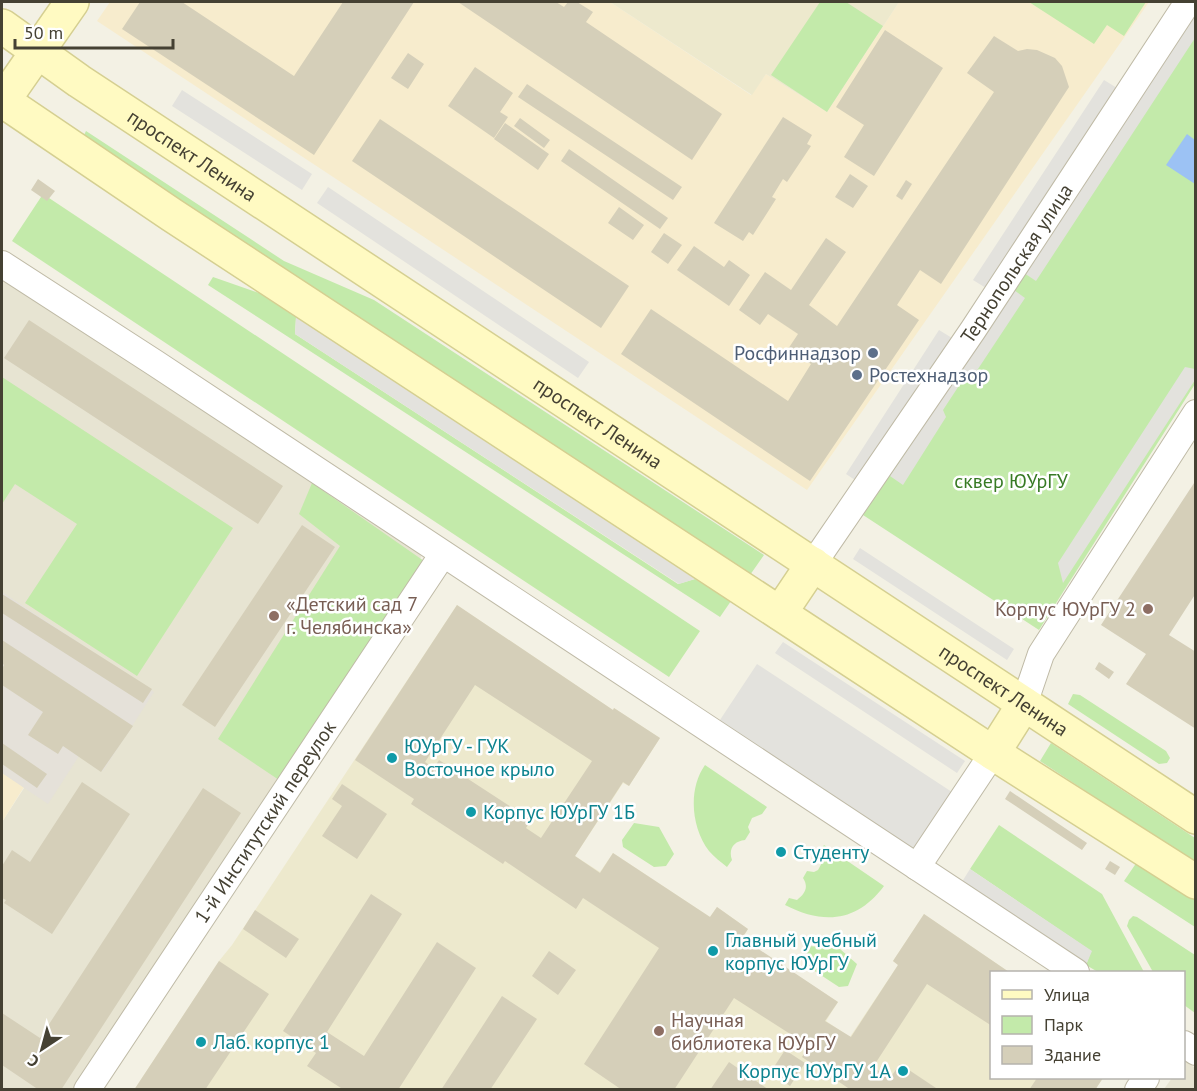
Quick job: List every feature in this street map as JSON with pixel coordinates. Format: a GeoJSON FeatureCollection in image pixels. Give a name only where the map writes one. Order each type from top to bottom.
{"type":"FeatureCollection","features":[{"type":"Feature","properties":{"kind":"main road"},"geometry":{"type":"LineString","coordinates":[[72,2],[2,100],[172,215],[993,753],[1196,882]]}},
{"type":"Feature","properties":{"kind":"main road","name":"проспект Ленина"},"geometry":{"type":"LineString","coordinates":[[2,26],[85,85],[1196,817]]}},
{"type":"Feature","properties":{"kind":"main road","name":"Тернопольская улица"},"geometry":{"type":"LineString","coordinates":[[780,613],[813,564]]}},
{"type":"Feature","properties":{"kind":"main road"},"geometry":{"type":"LineString","coordinates":[[993,753],[1024,704]]}},
{"type":"Feature","properties":{"kind":"street","name":"Тернопольская улица"},"geometry":{"type":"LineString","coordinates":[[813,564],[973,330],[1188,2]]}},
{"type":"Feature","properties":{"kind":"street"},"geometry":{"type":"LineString","coordinates":[[2,264],[1074,971]]}},
{"type":"Feature","properties":{"kind":"street"},"geometry":{"type":"LineString","coordinates":[[1024,704],[1041,654],[1196,413]]}},
{"type":"Feature","properties":{"kind":"street","name":"1-й Институтский переулок"},"geometry":{"type":"LineString","coordinates":[[87,1089],[443,554]]}},
{"type":"Feature","properties":{"kind":"street"},"geometry":{"type":"LineString","coordinates":[[917,867],[993,753]]}},
{"type":"Feature","properties":{"kind":"shaded area"},"geometry":{"type":"Polygon","coordinates":[[[110,2],[610,2],[751,95],[766,74],[827,112],[899,2],[1149,2],[807,490],[97,21],[110,2]]]}},
{"type":"Feature","properties":{"kind":"shaded area"},"geometry":{"type":"Polygon","coordinates":[[[610,2],[899,2],[827,112],[766,74],[752,95],[610,2]]]}},
{"type":"Feature","properties":{"kind":"shaded area"},"geometry":{"type":"Polygon","coordinates":[[[1192,17],[1195,20],[1195,38],[1036,281],[1024,273],[1192,17]]]}},
{"type":"Feature","properties":{"kind":"shaded area"},"geometry":{"type":"Polygon","coordinates":[[[1104,80],[1117,88],[986,288],[973,280],[1104,80]]]}},
{"type":"Feature","properties":{"kind":"shaded area"},"geometry":{"type":"Polygon","coordinates":[[[182,90],[312,174],[302,190],[172,106],[182,90]]]}},
{"type":"Feature","properties":{"kind":"shaded area"},"geometry":{"type":"Polygon","coordinates":[[[328,187],[589,362],[578,378],[317,203],[328,187]]]}},
{"type":"Feature","properties":{"kind":"shaded area"},"geometry":{"type":"Polygon","coordinates":[[[2,279],[416,550],[421,556],[417,571],[72,1089],[2,1089],[2,822],[24,788],[2,773],[2,279]]]}},
{"type":"Feature","properties":{"kind":"shaded area"},"geometry":{"type":"Polygon","coordinates":[[[1014,290],[1025,298],[974,375],[966,375],[943,410],[946,417],[903,485],[890,476],[1014,290]]]}},
{"type":"Feature","properties":{"kind":"shaded area"},"geometry":{"type":"Polygon","coordinates":[[[296,317],[695,579],[679,584],[295,334],[296,317]]]}},
{"type":"Feature","properties":{"kind":"shaded area"},"geometry":{"type":"Polygon","coordinates":[[[939,330],[952,338],[858,482],[846,474],[939,330]]]}},
{"type":"Feature","properties":{"kind":"shaded area"},"geometry":{"type":"Polygon","coordinates":[[[1185,367],[1195,369],[1195,380],[1063,583],[1058,563],[1185,367]]]}},
{"type":"Feature","properties":{"kind":"shaded area"},"geometry":{"type":"Polygon","coordinates":[[[860,548],[1014,649],[1007,660],[853,559],[860,548]]]}},
{"type":"Feature","properties":{"kind":"shaded area"},"geometry":{"type":"Polygon","coordinates":[[[2,592],[154,692],[103,771],[79,756],[48,804],[2,773],[2,592]]]}},
{"type":"Feature","properties":{"kind":"shaded area"},"geometry":{"type":"Polygon","coordinates":[[[457,605],[613,710],[614,708],[660,738],[629,786],[623,783],[575,856],[600,872],[613,853],[710,917],[717,907],[748,929],[742,939],[838,1002],[826,1021],[850,1037],[898,965],[893,961],[924,914],[1008,971],[990,971],[990,1079],[1102,1079],[1095,1090],[134,1090],[219,961],[232,945],[457,605]]]}},
{"type":"Feature","properties":{"kind":"shaded area"},"geometry":{"type":"Polygon","coordinates":[[[783,642],[965,761],[957,773],[775,653],[783,642]]]}},
{"type":"Feature","properties":{"kind":"shaded area"},"geometry":{"type":"Polygon","coordinates":[[[757,664],[955,794],[909,863],[712,732],[757,664]]]}},
{"type":"Feature","properties":{"kind":"shaded area"},"geometry":{"type":"Polygon","coordinates":[[[2,773],[24,787],[2,822],[2,773]]]}},
{"type":"Feature","properties":{"kind":"shaded area"},"geometry":{"type":"Polygon","coordinates":[[[970,869],[1092,951],[1086,965],[955,893],[970,869]]]}},
{"type":"Feature","properties":{"kind":"shaded area"},"geometry":{"type":"Polygon","coordinates":[[[1185,1061],[1195,1068],[1195,1089],[1164,1089],[1171,1079],[1185,1079],[1185,1061]]]}},
{"type":"Feature","properties":{"kind":"green space"},"geometry":{"type":"Polygon","coordinates":[[[820,2],[846,2],[883,26],[827,112],[771,75],[820,2]]]}},
{"type":"Feature","properties":{"kind":"green space"},"geometry":{"type":"Polygon","coordinates":[[[1029,2],[1146,2],[1124,36],[1107,25],[1094,44],[1029,2]]]}},
{"type":"Feature","properties":{"kind":"green space","name":"сквер ЮУрГУ"},"geometry":{"type":"Polygon","coordinates":[[[1195,17],[1195,384],[1039,630],[863,515],[1195,17]]]}},
{"type":"Feature","properties":{"kind":"green space"},"geometry":{"type":"Polygon","coordinates":[[[86,131],[284,261],[374,300],[764,555],[750,575],[83,137],[86,131]]]}},
{"type":"Feature","properties":{"kind":"green space"},"geometry":{"type":"Polygon","coordinates":[[[43,194],[700,631],[669,677],[12,241],[43,194]]]}},
{"type":"Feature","properties":{"kind":"green space"},"geometry":{"type":"Polygon","coordinates":[[[213,277],[259,293],[296,317],[295,334],[678,584],[695,579],[731,601],[720,617],[208,285],[213,277]]]}},
{"type":"Feature","properties":{"kind":"green space"},"geometry":{"type":"Polygon","coordinates":[[[2,377],[233,528],[137,676],[25,603],[77,524],[15,484],[2,504],[2,377]]]}},
{"type":"Feature","properties":{"kind":"green space"},"geometry":{"type":"Polygon","coordinates":[[[312,483],[424,561],[279,780],[218,739],[340,546],[299,514],[312,483]]]}},
{"type":"Feature","properties":{"kind":"green space"},"geometry":{"type":"Polygon","coordinates":[[[1073,694],[1080,695],[1166,751],[1170,758],[1167,763],[1159,764],[1068,704],[1073,694]]]}},
{"type":"Feature","properties":{"kind":"green space"},"geometry":{"type":"Polygon","coordinates":[[[1051,743],[1195,838],[1195,863],[1040,761],[1051,743]]]}},
{"type":"Feature","properties":{"kind":"green space"},"geometry":{"type":"Polygon","coordinates":[[[705,765],[767,807],[762,814],[752,818],[748,827],[750,832],[745,840],[733,846],[732,860],[727,867],[709,851],[695,820],[696,785],[705,765]]]}},
{"type":"Feature","properties":{"kind":"green space"},"geometry":{"type":"Polygon","coordinates":[[[634,823],[659,827],[674,854],[666,866],[654,867],[623,847],[622,840],[634,823]]]}},
{"type":"Feature","properties":{"kind":"green space"},"geometry":{"type":"Polygon","coordinates":[[[999,825],[1102,894],[1143,971],[1096,971],[1086,965],[1091,951],[970,869],[999,825]]]}},
{"type":"Feature","properties":{"kind":"green space"},"geometry":{"type":"Polygon","coordinates":[[[824,845],[884,886],[863,907],[851,913],[826,917],[813,916],[785,905],[789,898],[797,900],[804,893],[806,884],[803,878],[807,871],[818,870],[824,859],[820,851],[824,845]]]}},
{"type":"Feature","properties":{"kind":"green space"},"geometry":{"type":"Polygon","coordinates":[[[1139,859],[1195,891],[1195,927],[1124,881],[1139,859]]]}},
{"type":"Feature","properties":{"kind":"green space"},"geometry":{"type":"Polygon","coordinates":[[[1133,916],[1137,917],[1195,955],[1195,1013],[1185,1006],[1185,971],[1152,971],[1127,926],[1133,916]]]}},
{"type":"Feature","properties":{"kind":"green space"},"geometry":{"type":"Polygon","coordinates":[[[809,946],[840,949],[857,964],[848,986],[839,987],[804,964],[809,946]]]}},
{"type":"Feature","properties":{"kind":"water"},"geometry":{"type":"Polygon","coordinates":[[[1187,134],[1195,140],[1195,184],[1166,165],[1187,134]]]}},
{"type":"Feature","properties":{"kind":"building"},"geometry":{"type":"Polygon","coordinates":[[[140,2],[182,2],[294,76],[343,2],[414,2],[314,155],[122,29],[140,2]]]}},
{"type":"Feature","properties":{"kind":"building"},"geometry":{"type":"Polygon","coordinates":[[[458,2],[556,2],[564,7],[568,2],[577,2],[593,12],[586,22],[722,114],[692,160],[458,2]]]}},
{"type":"Feature","properties":{"kind":"building"},"geometry":{"type":"Polygon","coordinates":[[[885,30],[943,68],[874,176],[844,157],[864,125],[836,107],[885,30]]]}},
{"type":"Feature","properties":{"kind":"building"},"geometry":{"type":"Polygon","coordinates":[[[994,36],[1018,51],[1037,50],[1055,58],[1062,66],[1069,87],[941,284],[920,270],[897,305],[919,320],[810,481],[621,354],[651,309],[788,401],[811,364],[788,349],[798,334],[768,314],[760,325],[739,310],[765,272],[791,290],[826,238],[846,252],[809,305],[837,326],[994,92],[967,73],[994,36]]]}},
{"type":"Feature","properties":{"kind":"building"},"geometry":{"type":"Polygon","coordinates":[[[408,53],[424,64],[408,89],[391,78],[408,53]]]}},
{"type":"Feature","properties":{"kind":"building"},"geometry":{"type":"Polygon","coordinates":[[[475,67],[513,93],[500,112],[508,117],[494,138],[448,106],[475,67]]]}},
{"type":"Feature","properties":{"kind":"building"},"geometry":{"type":"Polygon","coordinates":[[[527,84],[682,187],[673,200],[518,97],[527,84]]]}},
{"type":"Feature","properties":{"kind":"building"},"geometry":{"type":"Polygon","coordinates":[[[783,117],[812,135],[807,144],[811,146],[787,182],[783,179],[772,197],[776,199],[753,235],[749,232],[743,241],[714,223],[783,117]]]}},
{"type":"Feature","properties":{"kind":"building"},"geometry":{"type":"Polygon","coordinates":[[[520,118],[550,140],[544,148],[514,126],[520,118]]]}},
{"type":"Feature","properties":{"kind":"building"},"geometry":{"type":"Polygon","coordinates":[[[380,119],[629,286],[601,328],[352,161],[380,119]]]}},
{"type":"Feature","properties":{"kind":"building"},"geometry":{"type":"Polygon","coordinates":[[[505,123],[549,154],[538,170],[494,139],[505,123]]]}},
{"type":"Feature","properties":{"kind":"building"},"geometry":{"type":"Polygon","coordinates":[[[569,149],[668,218],[660,229],[561,161],[569,149]]]}},
{"type":"Feature","properties":{"kind":"building"},"geometry":{"type":"Polygon","coordinates":[[[850,174],[868,186],[853,208],[835,197],[850,174]]]}},
{"type":"Feature","properties":{"kind":"building"},"geometry":{"type":"Polygon","coordinates":[[[38,179],[55,191],[47,201],[31,190],[38,179]]]}},
{"type":"Feature","properties":{"kind":"building"},"geometry":{"type":"Polygon","coordinates":[[[906,180],[912,184],[902,200],[896,196],[906,180]]]}},
{"type":"Feature","properties":{"kind":"building"},"geometry":{"type":"Polygon","coordinates":[[[619,207],[644,225],[633,240],[608,223],[619,207]]]}},
{"type":"Feature","properties":{"kind":"building"},"geometry":{"type":"Polygon","coordinates":[[[664,233],[682,245],[668,264],[651,252],[664,233]]]}},
{"type":"Feature","properties":{"kind":"building"},"geometry":{"type":"Polygon","coordinates":[[[694,246],[724,267],[729,260],[750,275],[729,306],[677,270],[694,246]]]}},
{"type":"Feature","properties":{"kind":"building"},"geometry":{"type":"Polygon","coordinates":[[[29,320],[283,486],[258,524],[4,358],[29,320]]]}},
{"type":"Feature","properties":{"kind":"building","name":"Корпус ЮУрГУ 2"},"geometry":{"type":"Polygon","coordinates":[[[1196,480],[1196,593],[1169,635],[1196,652],[1196,729],[1126,684],[1146,654],[1101,625],[1196,480]]]}},
{"type":"Feature","properties":{"kind":"building"},"geometry":{"type":"Polygon","coordinates":[[[302,525],[335,547],[215,727],[182,705],[302,525]]]}},
{"type":"Feature","properties":{"kind":"building"},"geometry":{"type":"Polygon","coordinates":[[[2,594],[152,689],[143,703],[2,613],[2,594]]]}},
{"type":"Feature","properties":{"kind":"building"},"geometry":{"type":"Polygon","coordinates":[[[457,605],[613,710],[614,708],[660,738],[629,786],[623,782],[575,856],[600,873],[613,853],[710,917],[717,907],[748,929],[742,938],[838,1002],[825,1021],[851,1037],[898,965],[893,961],[924,914],[1008,971],[990,971],[990,1025],[927,984],[873,1067],[890,1078],[900,1064],[939,1090],[851,1090],[802,1057],[809,1046],[734,998],[674,1090],[622,1090],[584,1064],[659,948],[583,898],[576,909],[505,861],[503,864],[411,804],[414,799],[355,760],[457,605]],[[475,685],[425,762],[434,768],[439,760],[531,820],[526,828],[541,838],[592,761],[475,685]]]}},
{"type":"Feature","properties":{"kind":"building"},"geometry":{"type":"Polygon","coordinates":[[[2,640],[133,726],[101,772],[63,746],[58,754],[28,735],[43,712],[2,685],[4,665],[2,663],[2,640]]]}},
{"type":"Feature","properties":{"kind":"building"},"geometry":{"type":"Polygon","coordinates":[[[1099,662],[1114,672],[1109,679],[1095,669],[1099,662]]]}},
{"type":"Feature","properties":{"kind":"building"},"geometry":{"type":"Polygon","coordinates":[[[2,743],[47,774],[37,788],[2,764],[2,743]]]}},
{"type":"Feature","properties":{"kind":"building"},"geometry":{"type":"Polygon","coordinates":[[[82,782],[130,814],[52,934],[4,903],[6,900],[2,898],[2,866],[12,850],[30,862],[82,782]]]}},
{"type":"Feature","properties":{"kind":"building"},"geometry":{"type":"Polygon","coordinates":[[[342,784],[387,814],[357,859],[322,836],[342,806],[332,799],[342,784]]]}},
{"type":"Feature","properties":{"kind":"building"},"geometry":{"type":"Polygon","coordinates":[[[203,788],[241,813],[61,1090],[39,1090],[2,1065],[2,1013],[40,1038],[203,788]]]}},
{"type":"Feature","properties":{"kind":"building"},"geometry":{"type":"Polygon","coordinates":[[[1010,791],[1087,843],[1082,850],[1005,799],[1010,791]]]}},
{"type":"Feature","properties":{"kind":"building"},"geometry":{"type":"Polygon","coordinates":[[[1110,861],[1120,867],[1115,875],[1105,869],[1110,861]]]}},
{"type":"Feature","properties":{"kind":"building"},"geometry":{"type":"Polygon","coordinates":[[[371,894],[402,914],[327,1032],[364,1056],[437,942],[476,968],[398,1090],[344,1090],[307,1066],[316,1053],[283,1031],[371,894]]]}},
{"type":"Feature","properties":{"kind":"building"},"geometry":{"type":"Polygon","coordinates":[[[255,910],[299,939],[286,958],[243,929],[255,910]]]}},
{"type":"Feature","properties":{"kind":"building"},"geometry":{"type":"Polygon","coordinates":[[[549,951],[576,970],[558,995],[532,976],[549,951]]]}},
{"type":"Feature","properties":{"kind":"building","name":"Лаб. корпус 1"},"geometry":{"type":"Polygon","coordinates":[[[219,961],[269,994],[205,1090],[134,1090],[219,961]]]}},
{"type":"Feature","properties":{"kind":"building"},"geometry":{"type":"Polygon","coordinates":[[[502,996],[537,1019],[490,1090],[441,1090],[502,996]]]}},
{"type":"Feature","properties":{"kind":"building"},"geometry":{"type":"Polygon","coordinates":[[[785,1050],[805,1063],[790,1086],[770,1073],[785,1050]]]}},
{"type":"Feature","properties":{"kind":"building"},"geometry":{"type":"Polygon","coordinates":[[[729,1062],[769,1090],[710,1090],[729,1062]]]}},
{"type":"Feature","properties":{"kind":"building"},"geometry":{"type":"Polygon","coordinates":[[[1036,1079],[1102,1079],[1095,1090],[1029,1090],[1036,1079]]]}},
{"type":"Feature","properties":{"kind":"place","name":"Росфиннадзор"},"geometry":{"type":"Point","coordinates":[873,353]}},
{"type":"Feature","properties":{"kind":"place","name":"Ростехнадзор"},"geometry":{"type":"Point","coordinates":[857,375]}},
{"type":"Feature","properties":{"kind":"place","name":"Корпус ЮУрГУ 2"},"geometry":{"type":"Point","coordinates":[1148,609]}},
{"type":"Feature","properties":{"kind":"place","name":"«Детский сад 7 г. Челябинска»"},"geometry":{"type":"Point","coordinates":[274,616]}},
{"type":"Feature","properties":{"kind":"place","name":"ЮУрГУ - ГУК Восточное крыло"},"geometry":{"type":"Point","coordinates":[392,758]}},
{"type":"Feature","properties":{"kind":"place","name":"Корпус ЮУрГУ 1Б"},"geometry":{"type":"Point","coordinates":[471,812]}},
{"type":"Feature","properties":{"kind":"place","name":"Студенту"},"geometry":{"type":"Point","coordinates":[781,852]}},
{"type":"Feature","properties":{"kind":"place","name":"Главный учебный корпус ЮУрГУ"},"geometry":{"type":"Point","coordinates":[713,951]}},
{"type":"Feature","properties":{"kind":"place","name":"Научная библиотека ЮУрГУ"},"geometry":{"type":"Point","coordinates":[659,1031]}},
{"type":"Feature","properties":{"kind":"place","name":"Лаб. корпус 1"},"geometry":{"type":"Point","coordinates":[201,1042]}},
{"type":"Feature","properties":{"kind":"place","name":"Корпус ЮУрГУ 1А"},"geometry":{"type":"Point","coordinates":[903,1071]}}]}
